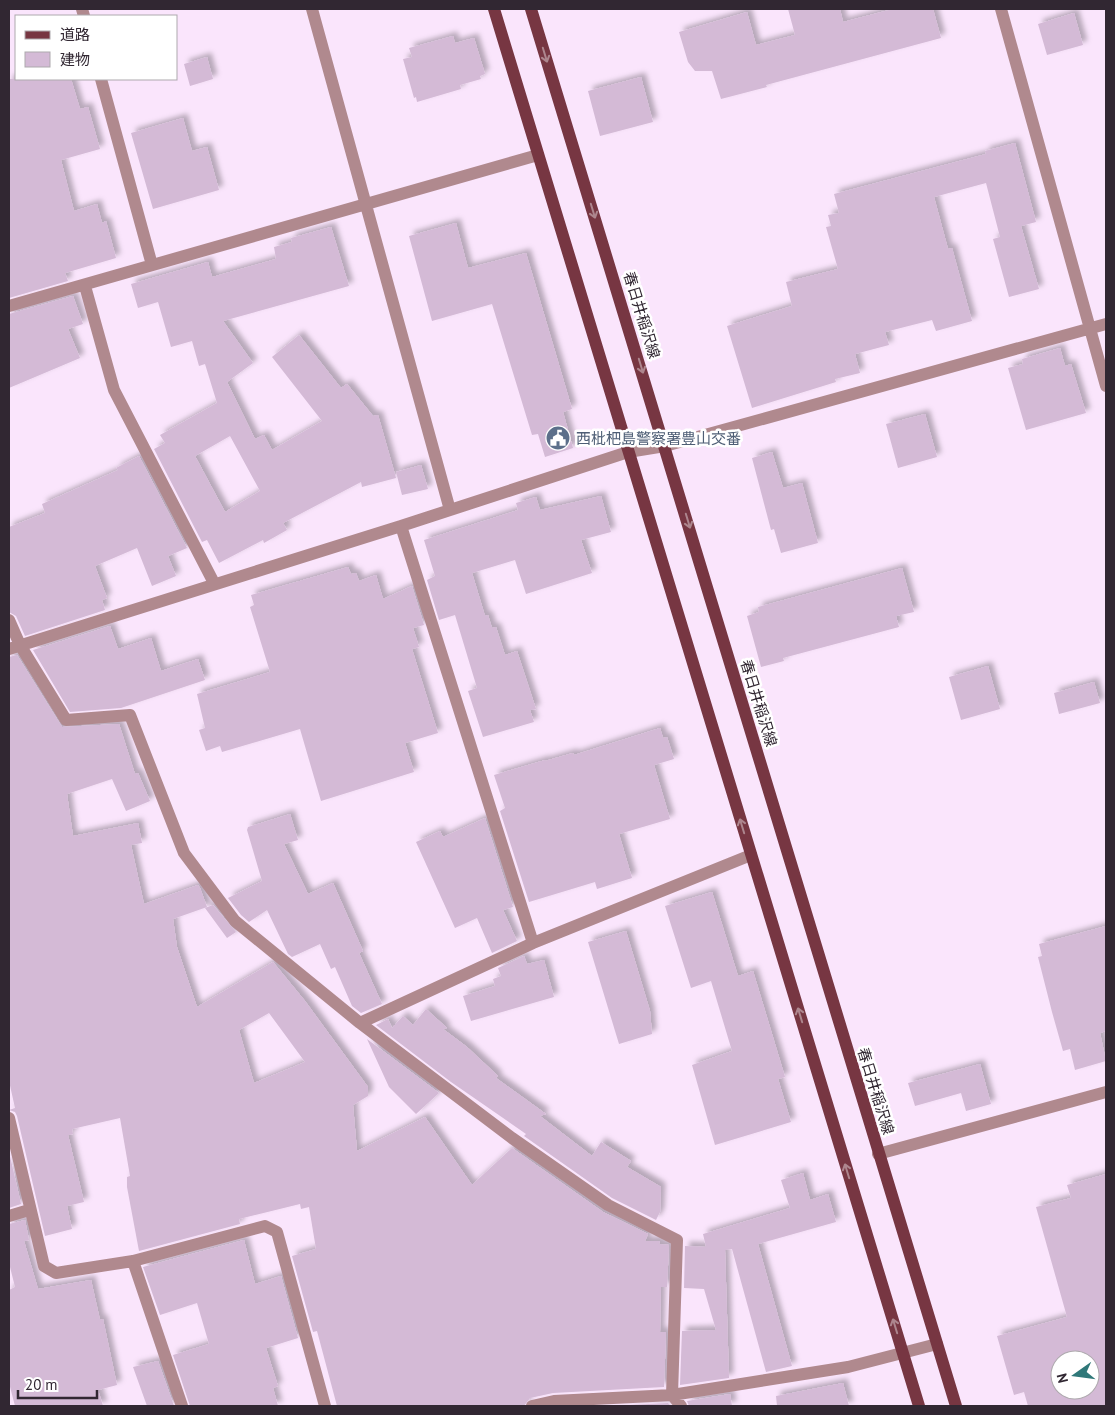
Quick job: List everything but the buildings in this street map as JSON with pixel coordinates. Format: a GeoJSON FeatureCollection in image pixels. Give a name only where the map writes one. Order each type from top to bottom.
{"type":"FeatureCollection","features":[{"type":"Feature","properties":{"kind":"main road"},"geometry":{"type":"LineString","coordinates":[[494,9],[919,1406]]}},
{"type":"Feature","properties":{"kind":"main road","name":"春日井稲沢線"},"geometry":{"type":"LineString","coordinates":[[530,9],[665,446],[878,1154],[956,1406]]}},
{"type":"Feature","properties":{"kind":"street"},"geometry":{"type":"LineString","coordinates":[[312,9],[450,510]]}},
{"type":"Feature","properties":{"kind":"street"},"geometry":{"type":"LineString","coordinates":[[1001,9],[1106,386]]}},
{"type":"Feature","properties":{"kind":"street"},"geometry":{"type":"LineString","coordinates":[[101,80],[152,266]]}},
{"type":"Feature","properties":{"kind":"street"},"geometry":{"type":"LineString","coordinates":[[9,306],[85,286],[538,155]]}},
{"type":"Feature","properties":{"kind":"street"},"geometry":{"type":"LineString","coordinates":[[85,286],[114,390],[214,583]]}},
{"type":"Feature","properties":{"kind":"street"},"geometry":{"type":"LineString","coordinates":[[14,647],[401,526],[628,452],[665,446],[1106,324]]}},
{"type":"Feature","properties":{"kind":"street"},"geometry":{"type":"LineString","coordinates":[[401,526],[533,943]]}},
{"type":"Feature","properties":{"kind":"street"},"geometry":{"type":"LineString","coordinates":[[9,620],[14,647],[66,720],[130,715],[184,853],[235,921],[360,1023],[512,1138],[608,1204],[677,1240],[672,1395],[681,1406]]}},
{"type":"Feature","properties":{"kind":"street"},"geometry":{"type":"LineString","coordinates":[[360,1023],[533,943],[751,855]]}},
{"type":"Feature","properties":{"kind":"street"},"geometry":{"type":"LineString","coordinates":[[878,1154],[1106,1092]]}},
{"type":"Feature","properties":{"kind":"street"},"geometry":{"type":"LineString","coordinates":[[9,1118],[29,1210],[44,1266],[56,1273],[133,1261],[265,1226],[277,1232],[324,1406]]}},
{"type":"Feature","properties":{"kind":"street"},"geometry":{"type":"LineString","coordinates":[[9,1216],[29,1210]]}},
{"type":"Feature","properties":{"kind":"street"},"geometry":{"type":"LineString","coordinates":[[133,1261],[182,1406]]}},
{"type":"Feature","properties":{"kind":"street"},"geometry":{"type":"LineString","coordinates":[[532,1406],[554,1401],[672,1395],[848,1367],[937,1344]]}},
{"type":"Feature","properties":{"kind":"place","name":"西枇杷島警察署豊山交番"},"geometry":{"type":"Point","coordinates":[558,438]}}]}
